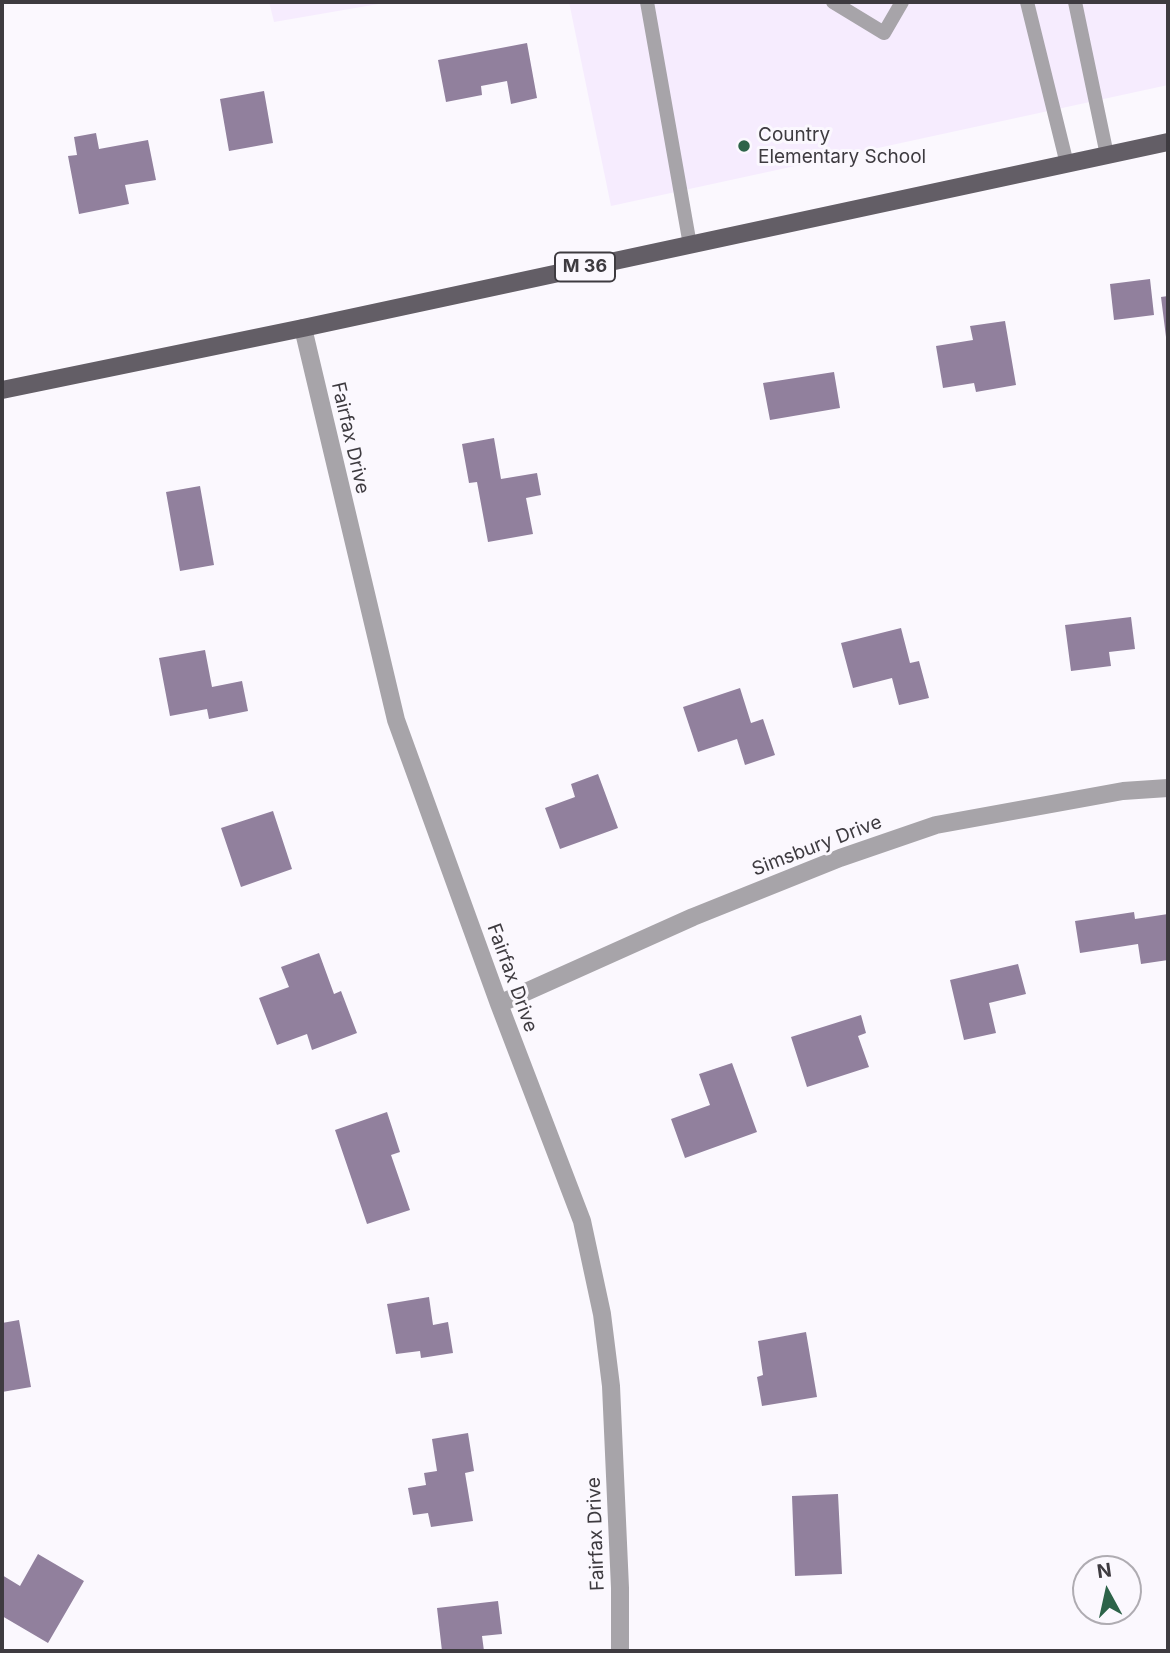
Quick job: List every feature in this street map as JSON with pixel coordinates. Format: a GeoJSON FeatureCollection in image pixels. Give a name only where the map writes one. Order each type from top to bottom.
{"type":"FeatureCollection","features":[{"type":"Feature","properties":{"kind":"main road","name":"M 36"},"geometry":{"type":"LineString","coordinates":[[2,390],[1168,142]]}},
{"type":"Feature","properties":{"kind":"street","name":"Fairfax Drive"},"geometry":{"type":"LineString","coordinates":[[303,328],[396,720],[499,1004],[582,1221],[602,1314],[611,1386],[620,1588],[620,1651]]}},
{"type":"Feature","properties":{"kind":"street","name":"Simsbury Drive"},"geometry":{"type":"LineString","coordinates":[[499,1004],[693,916],[840,858],[936,825],[1123,791],[1168,788]]}},
{"type":"Feature","properties":{"kind":"lane"},"geometry":{"type":"LineString","coordinates":[[647,2],[690,245]]}},
{"type":"Feature","properties":{"kind":"lane"},"geometry":{"type":"LineString","coordinates":[[833,2],[884,33],[902,2]]}},
{"type":"Feature","properties":{"kind":"lane"},"geometry":{"type":"LineString","coordinates":[[1027,2],[1067,164]]}},
{"type":"Feature","properties":{"kind":"lane"},"geometry":{"type":"LineString","coordinates":[[1075,2],[1107,155]]}},
{"type":"Feature","properties":{"kind":"shaded area"},"geometry":{"type":"Polygon","coordinates":[[[269,2],[390,2],[274,22],[269,2]]]}},
{"type":"Feature","properties":{"kind":"shaded area","name":"Country Elementary School"},"geometry":{"type":"Polygon","coordinates":[[[569,2],[1168,2],[1168,85],[611,206],[569,2]]]}},
{"type":"Feature","properties":{"kind":"building"},"geometry":{"type":"Polygon","coordinates":[[[527,43],[537,98],[511,104],[507,81],[481,86],[482,95],[446,102],[438,60],[527,43]]]}},
{"type":"Feature","properties":{"kind":"building"},"geometry":{"type":"Polygon","coordinates":[[[264,91],[273,143],[229,151],[220,99],[264,91]]]}},
{"type":"Feature","properties":{"kind":"building"},"geometry":{"type":"Polygon","coordinates":[[[96,133],[99,149],[148,140],[156,180],[125,185],[129,204],[79,214],[68,156],[77,155],[74,137],[96,133]]]}},
{"type":"Feature","properties":{"kind":"building"},"geometry":{"type":"Polygon","coordinates":[[[1150,279],[1154,315],[1114,320],[1110,284],[1150,279]]]}},
{"type":"Feature","properties":{"kind":"building"},"geometry":{"type":"Polygon","coordinates":[[[1168,296],[1168,336],[1166,337],[1161,297],[1168,296]]]}},
{"type":"Feature","properties":{"kind":"building"},"geometry":{"type":"Polygon","coordinates":[[[1005,321],[1016,385],[976,392],[974,383],[943,388],[936,346],[973,340],[970,326],[1005,321]]]}},
{"type":"Feature","properties":{"kind":"building"},"geometry":{"type":"Polygon","coordinates":[[[834,372],[840,408],[770,420],[763,383],[834,372]]]}},
{"type":"Feature","properties":{"kind":"building"},"geometry":{"type":"Polygon","coordinates":[[[494,438],[501,479],[537,473],[541,495],[526,498],[533,534],[488,542],[477,482],[469,483],[462,444],[494,438]]]}},
{"type":"Feature","properties":{"kind":"building"},"geometry":{"type":"Polygon","coordinates":[[[200,486],[214,565],[180,571],[166,492],[200,486]]]}},
{"type":"Feature","properties":{"kind":"building"},"geometry":{"type":"Polygon","coordinates":[[[1131,617],[1135,649],[1109,652],[1111,666],[1071,671],[1065,625],[1131,617]]]}},
{"type":"Feature","properties":{"kind":"building"},"geometry":{"type":"Polygon","coordinates":[[[901,628],[910,663],[919,661],[929,698],[899,705],[892,678],[853,688],[841,643],[901,628]]]}},
{"type":"Feature","properties":{"kind":"building"},"geometry":{"type":"Polygon","coordinates":[[[205,650],[212,687],[242,681],[248,711],[209,719],[207,709],[170,716],[159,658],[205,650]]]}},
{"type":"Feature","properties":{"kind":"building"},"geometry":{"type":"Polygon","coordinates":[[[740,688],[751,723],[763,719],[775,755],[745,765],[737,739],[698,752],[683,707],[740,688]]]}},
{"type":"Feature","properties":{"kind":"building"},"geometry":{"type":"Polygon","coordinates":[[[598,774],[618,828],[560,849],[545,808],[575,797],[571,784],[598,774]]]}},
{"type":"Feature","properties":{"kind":"building"},"geometry":{"type":"Polygon","coordinates":[[[273,811],[292,869],[241,887],[221,828],[273,811]]]}},
{"type":"Feature","properties":{"kind":"building"},"geometry":{"type":"Polygon","coordinates":[[[1134,912],[1135,919],[1168,914],[1168,960],[1141,964],[1138,944],[1080,953],[1075,921],[1134,912]]]}},
{"type":"Feature","properties":{"kind":"building"},"geometry":{"type":"Polygon","coordinates":[[[319,953],[334,994],[341,991],[357,1033],[312,1050],[307,1034],[277,1045],[259,998],[289,987],[281,967],[319,953]]]}},
{"type":"Feature","properties":{"kind":"building"},"geometry":{"type":"Polygon","coordinates":[[[1018,964],[1026,994],[989,1003],[996,1033],[964,1040],[950,980],[1018,964]]]}},
{"type":"Feature","properties":{"kind":"building"},"geometry":{"type":"Polygon","coordinates":[[[861,1015],[866,1033],[858,1036],[869,1067],[807,1087],[791,1037],[861,1015]]]}},
{"type":"Feature","properties":{"kind":"building"},"geometry":{"type":"Polygon","coordinates":[[[732,1063],[757,1132],[685,1158],[671,1119],[710,1105],[699,1074],[732,1063]]]}},
{"type":"Feature","properties":{"kind":"building"},"geometry":{"type":"Polygon","coordinates":[[[387,1112],[400,1152],[391,1155],[410,1210],[367,1224],[335,1130],[387,1112]]]}},
{"type":"Feature","properties":{"kind":"building"},"geometry":{"type":"Polygon","coordinates":[[[429,1297],[433,1325],[448,1322],[453,1353],[421,1358],[420,1351],[396,1354],[387,1304],[429,1297]]]}},
{"type":"Feature","properties":{"kind":"building"},"geometry":{"type":"Polygon","coordinates":[[[19,1320],[31,1387],[2,1392],[2,1323],[19,1320]]]}},
{"type":"Feature","properties":{"kind":"building"},"geometry":{"type":"Polygon","coordinates":[[[806,1332],[817,1397],[762,1406],[757,1377],[763,1375],[758,1341],[806,1332]]]}},
{"type":"Feature","properties":{"kind":"building"},"geometry":{"type":"Polygon","coordinates":[[[468,1433],[474,1471],[465,1473],[473,1521],[431,1527],[428,1513],[413,1515],[408,1488],[426,1485],[424,1473],[437,1471],[432,1439],[468,1433]]]}},
{"type":"Feature","properties":{"kind":"building"},"geometry":{"type":"Polygon","coordinates":[[[838,1494],[842,1574],[795,1576],[792,1496],[838,1494]]]}},
{"type":"Feature","properties":{"kind":"building"},"geometry":{"type":"Polygon","coordinates":[[[38,1554],[84,1581],[48,1643],[2,1616],[2,1575],[20,1586],[38,1554]]]}},
{"type":"Feature","properties":{"kind":"building"},"geometry":{"type":"Polygon","coordinates":[[[498,1601],[502,1634],[482,1636],[484,1651],[442,1651],[437,1608],[498,1601]]]}},
{"type":"Feature","properties":{"kind":"place","name":"Country Elementary School"},"geometry":{"type":"Point","coordinates":[744,146]}}]}
